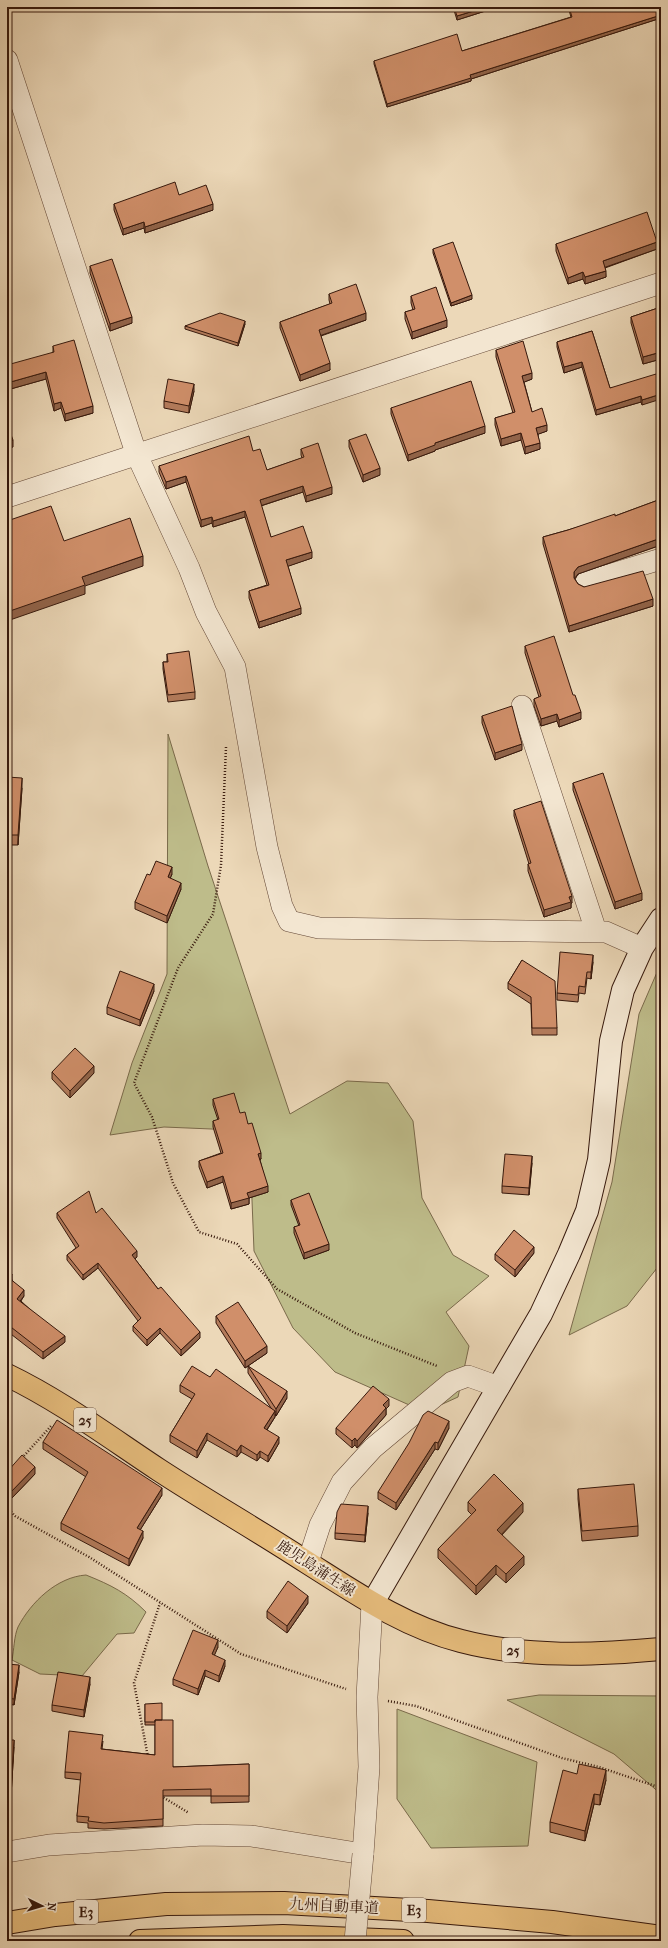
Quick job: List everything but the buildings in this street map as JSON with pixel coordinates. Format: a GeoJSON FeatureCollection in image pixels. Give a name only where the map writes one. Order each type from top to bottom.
{"type":"FeatureCollection","features":[{"type":"Feature","properties":{"kind":"main road","name":"鹿児島蒲生線"},"geometry":{"type":"LineString","coordinates":[[7,1376],[67,1408],[160,1471],[308,1562],[372,1604],[427,1629],[460,1641],[489,1647],[552,1654],[604,1654],[661,1649]]}},
{"type":"Feature","properties":{"kind":"main road","name":"九州自動車道"},"geometry":{"type":"LineString","coordinates":[[7,1922],[55,1915],[166,1904],[284,1903],[428,1911],[552,1922],[661,1937]]}},
{"type":"Feature","properties":{"kind":"main road","name":"E3"},"geometry":{"type":"LineString","coordinates":[[140,1941],[283,1936],[403,1941]]}},
{"type":"Feature","properties":{"kind":"street"},"geometry":{"type":"LineString","coordinates":[[7,60],[136,453],[190,568],[206,612],[235,667],[267,847],[282,906],[289,921],[319,928],[606,932],[642,948]]}},
{"type":"Feature","properties":{"kind":"street"},"geometry":{"type":"LineString","coordinates":[[7,497],[136,453],[661,283]]}},
{"type":"Feature","properties":{"kind":"street"},"geometry":{"type":"LineString","coordinates":[[586,582],[661,559]]}},
{"type":"Feature","properties":{"kind":"street"},"geometry":{"type":"LineString","coordinates":[[522,706],[596,932]]}},
{"type":"Feature","properties":{"kind":"street"},"geometry":{"type":"LineString","coordinates":[[355,1941],[369,1767],[367,1696],[372,1604],[541,1314],[569,1254],[587,1211],[599,1160],[611,1041],[623,990],[642,948],[661,919]]}},
{"type":"Feature","properties":{"kind":"street"},"geometry":{"type":"LineString","coordinates":[[308,1562],[320,1525],[342,1482],[373,1448],[452,1382],[468,1376],[499,1387]]}},
{"type":"Feature","properties":{"kind":"street"},"geometry":{"type":"LineString","coordinates":[[7,1852],[49,1845],[203,1835],[251,1836],[363,1854]]}},
{"type":"Feature","properties":{"kind":"path"},"geometry":{"type":"LineString","coordinates":[[226,741],[221,865],[213,914],[178,968],[134,1083],[152,1117],[173,1183],[199,1232],[237,1244],[277,1290],[355,1333],[402,1353],[468,1376]]}},
{"type":"Feature","properties":{"kind":"path"},"geometry":{"type":"LineString","coordinates":[[17,1463],[67,1408]]}},
{"type":"Feature","properties":{"kind":"path"},"geometry":{"type":"LineString","coordinates":[[7,1507],[15,1516],[89,1557],[241,1654],[367,1696],[416,1706],[562,1758],[599,1766],[661,1788]]}},
{"type":"Feature","properties":{"kind":"path"},"geometry":{"type":"LineString","coordinates":[[149,1761],[134,1683],[160,1603]]}},
{"type":"Feature","properties":{"kind":"path"},"geometry":{"type":"LineString","coordinates":[[156,1792],[194,1816],[203,1835]]}},
{"type":"Feature","properties":{"kind":"shaded area"},"geometry":{"type":"Polygon","coordinates":[[[168,734],[208,866],[290,1114],[347,1081],[388,1083],[413,1121],[422,1198],[453,1255],[489,1276],[446,1312],[469,1346],[458,1397],[425,1412],[335,1372],[293,1328],[254,1251],[251,1175],[235,1130],[164,1127],[110,1135],[132,1063],[167,974],[168,734]]]}},
{"type":"Feature","properties":{"kind":"shaded area"},"geometry":{"type":"Polygon","coordinates":[[[661,963],[661,1263],[627,1306],[569,1335],[612,1182],[639,1014],[661,963]]]}},
{"type":"Feature","properties":{"kind":"shaded area"},"geometry":{"type":"Polygon","coordinates":[[[86,1575],[118,1590],[146,1612],[134,1633],[117,1634],[82,1676],[40,1674],[12,1660],[18,1627],[30,1609],[46,1592],[55,1586],[65,1580],[86,1575]]]}},
{"type":"Feature","properties":{"kind":"shaded area"},"geometry":{"type":"Polygon","coordinates":[[[539,1695],[661,1696],[661,1794],[614,1754],[507,1700],[539,1695]]]}},
{"type":"Feature","properties":{"kind":"shaded area"},"geometry":{"type":"Polygon","coordinates":[[[397,1709],[537,1762],[528,1846],[431,1848],[397,1799],[397,1709]]]}}]}
